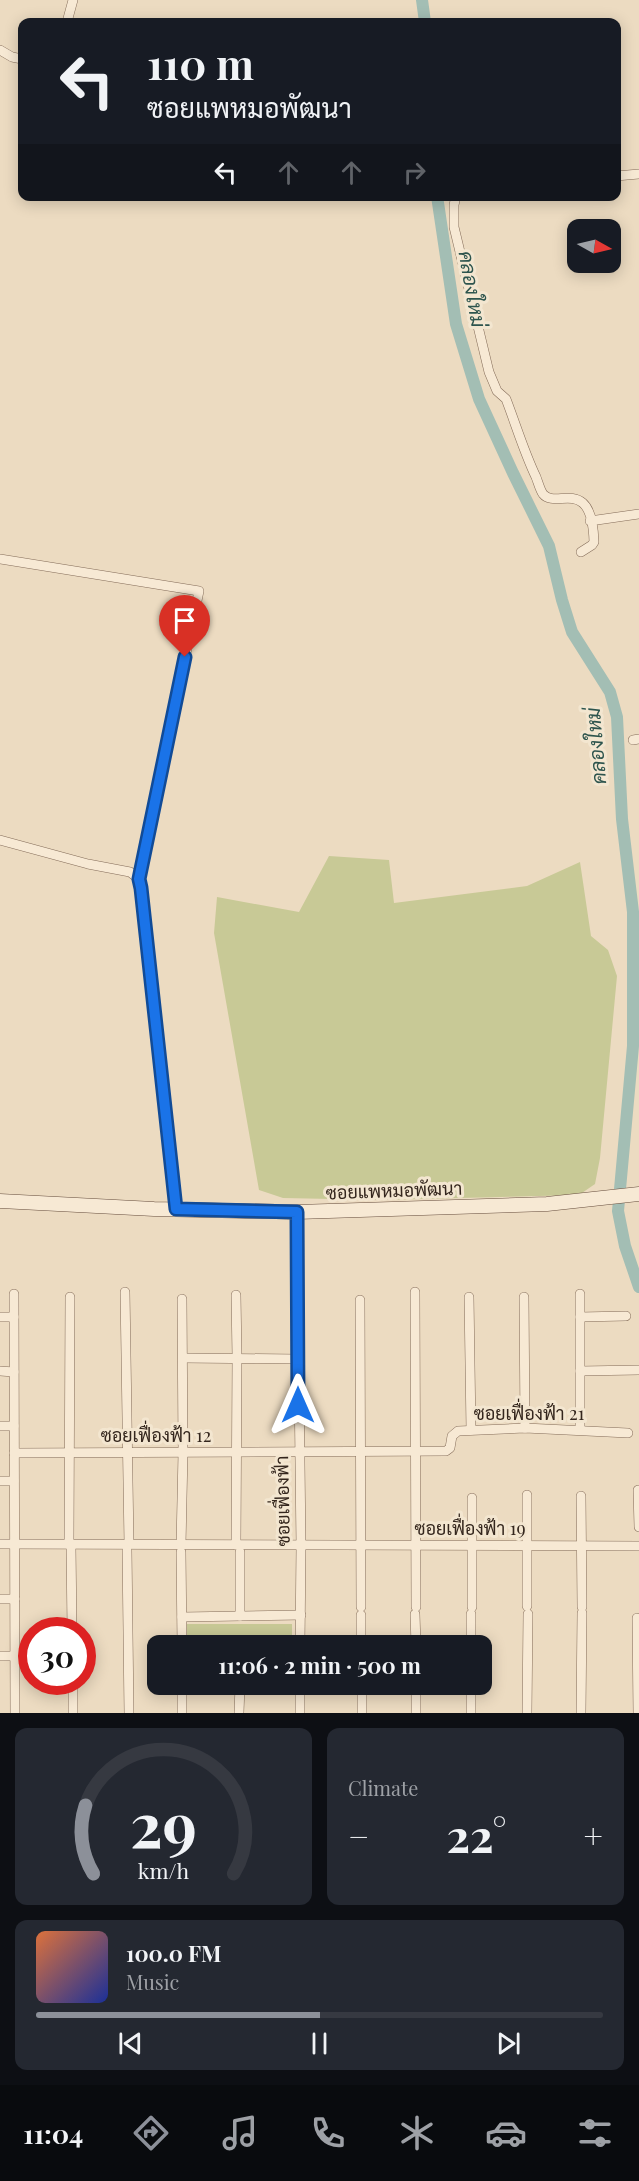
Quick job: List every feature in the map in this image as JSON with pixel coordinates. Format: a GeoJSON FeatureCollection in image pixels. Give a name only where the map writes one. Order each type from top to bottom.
{"type":"FeatureCollection","features":[{"type":"Feature","properties":{"kind":"street"},"geometry":{"type":"LineString","coordinates":[[68,18],[73,0]]}},
{"type":"Feature","properties":{"kind":"street"},"geometry":{"type":"LineString","coordinates":[[0,50],[18,58]]}},
{"type":"Feature","properties":{"kind":"street"},"geometry":{"type":"LineString","coordinates":[[621,176],[639,174]]}},
{"type":"Feature","properties":{"kind":"street"},"geometry":{"type":"LineString","coordinates":[[455,201],[454,227],[489,372],[497,391],[506,399],[544,495],[579,499],[585,505],[594,542],[581,552]]}},
{"type":"Feature","properties":{"kind":"street"},"geometry":{"type":"LineString","coordinates":[[590,521],[639,514]]}},
{"type":"Feature","properties":{"kind":"street"},"geometry":{"type":"LineString","coordinates":[[0,559],[199,591],[139,879],[176,1209]]}},
{"type":"Feature","properties":{"kind":"street"},"geometry":{"type":"LineString","coordinates":[[0,840],[88,864],[129,872],[139,879]]}},
{"type":"Feature","properties":{"kind":"street","name":"ซอยแพหมอพัฒนา"},"geometry":{"type":"LineString","coordinates":[[0,1201],[297,1212],[547,1204],[635,1194]]}},
{"type":"Feature","properties":{"kind":"street","name":"ซอยเฟื่องฟ้า"},"geometry":{"type":"LineString","coordinates":[[297,1212],[300,1635]]}},
{"type":"Feature","properties":{"kind":"street"},"geometry":{"type":"LineString","coordinates":[[125,1292],[129,1453],[129,1713]]}},
{"type":"Feature","properties":{"kind":"street"},"geometry":{"type":"LineString","coordinates":[[415,1292],[416,1635]]}},
{"type":"Feature","properties":{"kind":"street"},"geometry":{"type":"LineString","coordinates":[[14,1294],[15,1713]]}},
{"type":"Feature","properties":{"kind":"street"},"geometry":{"type":"LineString","coordinates":[[580,1294],[580,1430]]}},
{"type":"Feature","properties":{"kind":"street"},"geometry":{"type":"LineString","coordinates":[[236,1295],[236,1452],[240,1616]]}},
{"type":"Feature","properties":{"kind":"street"},"geometry":{"type":"LineString","coordinates":[[70,1297],[72,1617]]}},
{"type":"Feature","properties":{"kind":"street"},"geometry":{"type":"LineString","coordinates":[[469,1297],[471,1430]]}},
{"type":"Feature","properties":{"kind":"street"},"geometry":{"type":"LineString","coordinates":[[524,1298],[525,1428]]}},
{"type":"Feature","properties":{"kind":"street"},"geometry":{"type":"LineString","coordinates":[[182,1299],[182,1635]]}},
{"type":"Feature","properties":{"kind":"street"},"geometry":{"type":"LineString","coordinates":[[360,1300],[362,1635]]}},
{"type":"Feature","properties":{"kind":"street"},"geometry":{"type":"LineString","coordinates":[[580,1317],[626,1316]]}},
{"type":"Feature","properties":{"kind":"street"},"geometry":{"type":"LineString","coordinates":[[0,1317],[14,1317]]}},
{"type":"Feature","properties":{"kind":"street"},"geometry":{"type":"LineString","coordinates":[[183,1358],[298,1359]]}},
{"type":"Feature","properties":{"kind":"street"},"geometry":{"type":"LineString","coordinates":[[580,1371],[639,1370]]}},
{"type":"Feature","properties":{"kind":"street"},"geometry":{"type":"LineString","coordinates":[[0,1371],[14,1372]]}},
{"type":"Feature","properties":{"kind":"street"},"geometry":{"type":"LineString","coordinates":[[0,1426],[14,1426]]}},
{"type":"Feature","properties":{"kind":"street","name":"ซอยเฟื่องฟ้า 21"},"geometry":{"type":"LineString","coordinates":[[298,1450],[448,1450],[454,1433],[471,1430],[525,1428],[628,1433]]}},
{"type":"Feature","properties":{"kind":"street","name":"ซอยเฟื่องฟ้า 12"},"geometry":{"type":"LineString","coordinates":[[14,1453],[298,1450]]}},
{"type":"Feature","properties":{"kind":"street"},"geometry":{"type":"LineString","coordinates":[[0,1481],[14,1481]]}},
{"type":"Feature","properties":{"kind":"street"},"geometry":{"type":"LineString","coordinates":[[638,1490],[639,1527]]}},
{"type":"Feature","properties":{"kind":"street"},"geometry":{"type":"LineString","coordinates":[[527,1496],[527,1713]]}},
{"type":"Feature","properties":{"kind":"street"},"geometry":{"type":"LineString","coordinates":[[581,1496],[581,1713]]}},
{"type":"Feature","properties":{"kind":"street"},"geometry":{"type":"LineString","coordinates":[[471,1635],[472,1498]]}},
{"type":"Feature","properties":{"kind":"street","name":"ซอยเฟื่องฟ้า 19"},"geometry":{"type":"LineString","coordinates":[[0,1544],[238,1549],[301,1545],[639,1546]]}},
{"type":"Feature","properties":{"kind":"street"},"geometry":{"type":"LineString","coordinates":[[0,1599],[15,1599]]}},
{"type":"Feature","properties":{"kind":"street"},"geometry":{"type":"LineString","coordinates":[[182,1617],[301,1615]]}},
{"type":"Feature","properties":{"kind":"street"},"geometry":{"type":"LineString","coordinates":[[637,1618],[638,1713]]}},
{"type":"Feature","properties":{"kind":"street"},"geometry":{"type":"LineString","coordinates":[[0,1656],[15,1656]]}},
{"type":"Feature","properties":{"kind":"street"},"geometry":{"type":"LineString","coordinates":[[73,1695],[73,1713]]}},
{"type":"Feature","properties":{"kind":"street"},"geometry":{"type":"LineString","coordinates":[[182,1695],[182,1713]]}},
{"type":"Feature","properties":{"kind":"street"},"geometry":{"type":"LineString","coordinates":[[239,1713],[240,1695]]}},
{"type":"Feature","properties":{"kind":"street"},"geometry":{"type":"LineString","coordinates":[[300,1695],[300,1713]]}},
{"type":"Feature","properties":{"kind":"street"},"geometry":{"type":"LineString","coordinates":[[362,1695],[362,1713]]}},
{"type":"Feature","properties":{"kind":"street"},"geometry":{"type":"LineString","coordinates":[[416,1695],[416,1713]]}},
{"type":"Feature","properties":{"kind":"street"},"geometry":{"type":"LineString","coordinates":[[471,1695],[471,1713]]}},
{"type":"Feature","properties":{"kind":"green space"},"geometry":{"type":"Polygon","coordinates":[[[329,856],[389,860],[394,903],[527,886],[580,862],[591,936],[608,950],[617,976],[600,1158],[595,1184],[579,1195],[381,1200],[283,1198],[259,1190],[214,933],[217,897],[299,912],[329,856]]]}},
{"type":"Feature","properties":{"kind":"green space"},"geometry":{"type":"Polygon","coordinates":[[[187,1624],[292,1624],[292,1635],[187,1635],[187,1624]]]}},
{"type":"Feature","properties":{"kind":"waterway","name":"คลองใหม่"},"geometry":{"type":"LineString","coordinates":[[422,0],[424,18]]}},
{"type":"Feature","properties":{"kind":"waterway","name":"คลองใหม่"},"geometry":{"type":"LineString","coordinates":[[438,201],[456,324],[479,399],[549,546],[572,632],[610,692],[617,717],[622,819],[633,912],[633,1046],[618,1211],[625,1246],[639,1287]]}},
{"type":"Feature","properties":{"kind":"route"},"geometry":{"type":"LineString","coordinates":[[185,657],[139,879],[176,1209],[297,1212],[298,1405]]}}]}
